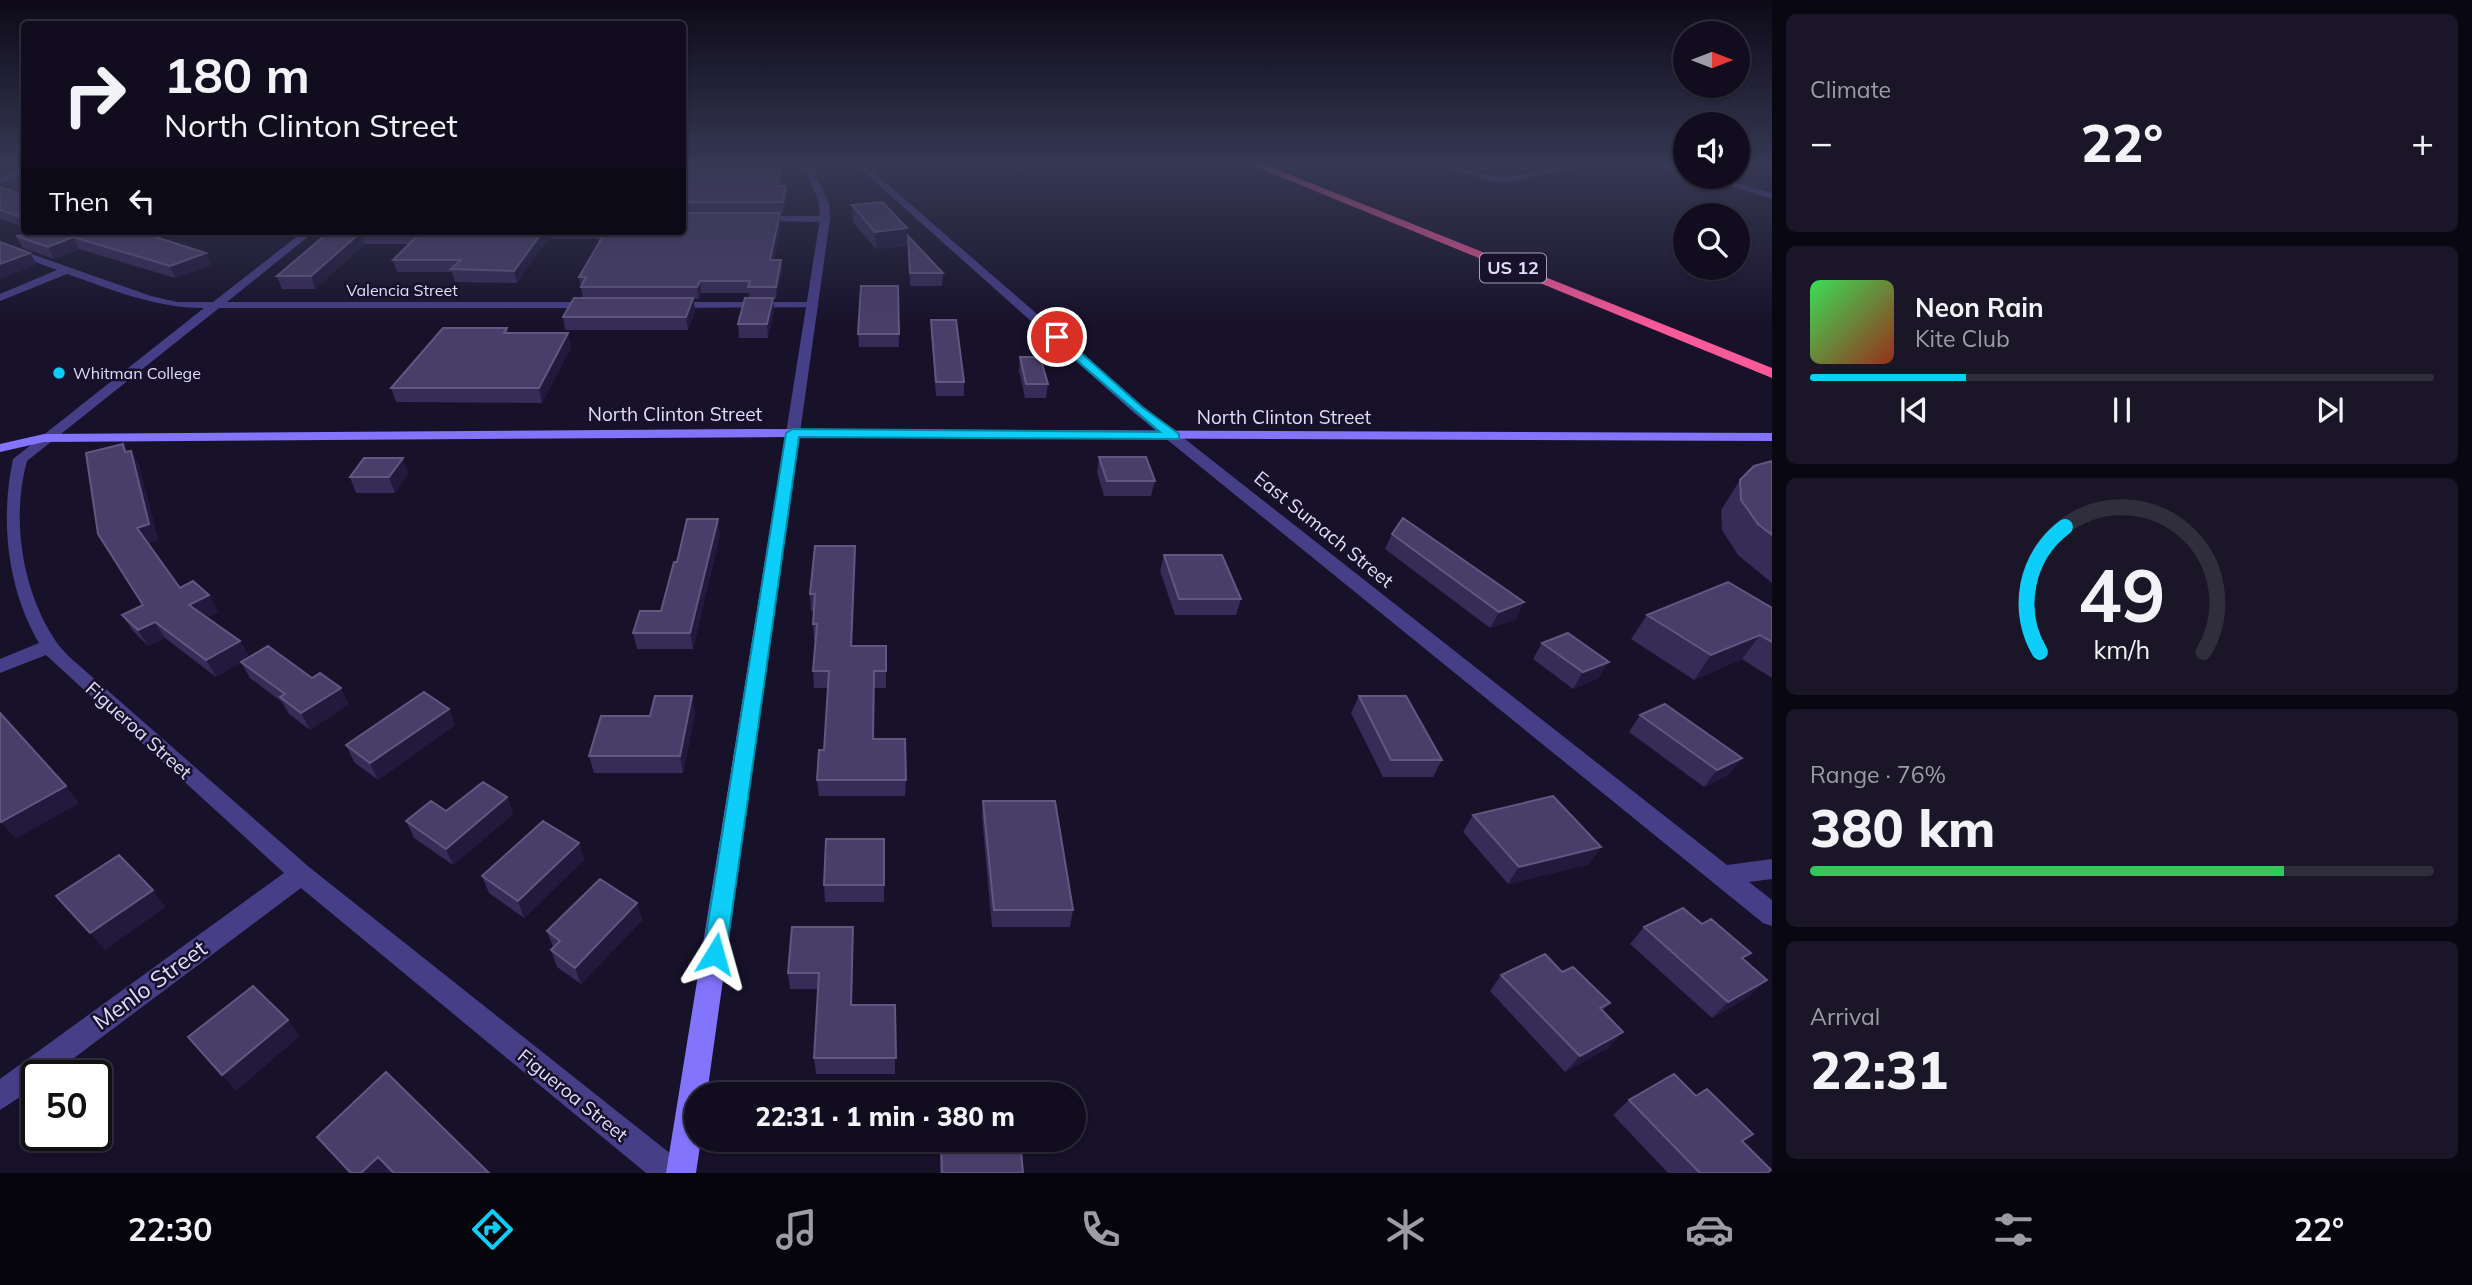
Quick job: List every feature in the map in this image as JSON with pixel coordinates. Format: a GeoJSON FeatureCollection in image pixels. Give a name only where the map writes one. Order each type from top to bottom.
{"type":"FeatureCollection","features":[{"type":"Feature","properties":{"kind":"highway","name":"US 12"},"geometry":{"type":"LineString","coordinates":[[1391,219],[1772,373]]}},
{"type":"Feature","properties":{"kind":"highway","name":"US 12"},"geometry":{"type":"LineString","coordinates":[[1418,219],[1772,358]]}},
{"type":"Feature","properties":{"kind":"highway"},"geometry":{"type":"LineString","coordinates":[[1491,259],[1772,365]]}},
{"type":"Feature","properties":{"kind":"main road","name":"North Clinton Street"},"geometry":{"type":"LineString","coordinates":[[0,448],[44,438],[793,433],[1772,437]]}},
{"type":"Feature","properties":{"kind":"main road"},"geometry":{"type":"LineString","coordinates":[[681,1173],[793,433]]}},
{"type":"Feature","properties":{"kind":"street"},"geometry":{"type":"LineString","coordinates":[[747,219],[825,219],[793,433]]}},
{"type":"Feature","properties":{"kind":"street","name":"East Sumach Street"},"geometry":{"type":"LineString","coordinates":[[921,219],[1138,409],[1772,915]]}},
{"type":"Feature","properties":{"kind":"street","name":"Figueroa Street"},"geometry":{"type":"LineString","coordinates":[[305,235],[44,438],[11,471],[6,519],[9,555],[21,593],[50,646],[83,680],[301,874],[670,1173]]}},
{"type":"Feature","properties":{"kind":"street","name":"Valencia Street"},"geometry":{"type":"LineString","coordinates":[[0,246],[161,302],[214,306],[610,306]]}},
{"type":"Feature","properties":{"kind":"street"},"geometry":{"type":"LineString","coordinates":[[0,298],[68,270]]}},
{"type":"Feature","properties":{"kind":"street"},"geometry":{"type":"LineString","coordinates":[[664,305],[813,305]]}},
{"type":"Feature","properties":{"kind":"street"},"geometry":{"type":"LineString","coordinates":[[0,666],[50,646]]}},
{"type":"Feature","properties":{"kind":"street"},"geometry":{"type":"LineString","coordinates":[[1723,876],[1772,869]]}},
{"type":"Feature","properties":{"kind":"street","name":"Menlo Street"},"geometry":{"type":"LineString","coordinates":[[0,1096],[301,874]]}},
{"type":"Feature","properties":{"kind":"building"},"geometry":{"type":"Polygon","coordinates":[[[686,219],[779,219],[770,260],[781,260],[776,287],[748,287],[750,281],[700,281],[697,287],[581,287],[586,277],[579,277],[604,235],[686,235],[686,219]]]}},
{"type":"Feature","properties":{"kind":"building"},"geometry":{"type":"Polygon","coordinates":[[[864,219],[898,219],[907,228],[875,232],[864,219]]]}},
{"type":"Feature","properties":{"kind":"building"},"geometry":{"type":"Polygon","coordinates":[[[150,235],[206,253],[170,266],[73,237],[48,247],[16,236],[150,235]]]}},
{"type":"Feature","properties":{"kind":"building"},"geometry":{"type":"Polygon","coordinates":[[[325,235],[358,235],[311,276],[277,276],[325,235]]]}},
{"type":"Feature","properties":{"kind":"building"},"geometry":{"type":"Polygon","coordinates":[[[418,235],[540,235],[514,271],[451,269],[461,260],[393,260],[418,235]]]}},
{"type":"Feature","properties":{"kind":"building"},"geometry":{"type":"Polygon","coordinates":[[[908,236],[943,273],[910,273],[908,236]]]}},
{"type":"Feature","properties":{"kind":"building"},"geometry":{"type":"Polygon","coordinates":[[[0,242],[30,253],[0,264],[0,242]]]}},
{"type":"Feature","properties":{"kind":"building"},"geometry":{"type":"Polygon","coordinates":[[[861,286],[898,286],[899,334],[858,334],[861,286]]]}},
{"type":"Feature","properties":{"kind":"building"},"geometry":{"type":"Polygon","coordinates":[[[574,298],[693,298],[686,317],[563,317],[574,298]]]}},
{"type":"Feature","properties":{"kind":"building"},"geometry":{"type":"Polygon","coordinates":[[[745,298],[773,298],[767,324],[738,324],[745,298]]]}},
{"type":"Feature","properties":{"kind":"building"},"geometry":{"type":"Polygon","coordinates":[[[931,320],[956,320],[964,382],[936,382],[931,320]]]}},
{"type":"Feature","properties":{"kind":"building"},"geometry":{"type":"Polygon","coordinates":[[[443,328],[507,328],[504,333],[568,333],[539,388],[391,388],[443,328]]]}},
{"type":"Feature","properties":{"kind":"building"},"geometry":{"type":"Polygon","coordinates":[[[1020,357],[1040,357],[1048,384],[1026,384],[1020,357]]]}},
{"type":"Feature","properties":{"kind":"building"},"geometry":{"type":"Polygon","coordinates":[[[123,444],[125,452],[131,451],[149,524],[137,528],[180,588],[193,581],[209,595],[189,605],[240,641],[206,660],[155,622],[138,630],[122,615],[143,605],[98,534],[86,453],[123,444]]]}},
{"type":"Feature","properties":{"kind":"building"},"geometry":{"type":"Polygon","coordinates":[[[1099,457],[1146,457],[1155,481],[1107,481],[1099,457]]]}},
{"type":"Feature","properties":{"kind":"building"},"geometry":{"type":"Polygon","coordinates":[[[364,458],[403,458],[389,477],[350,477],[364,458]]]}},
{"type":"Feature","properties":{"kind":"building"},"geometry":{"type":"Polygon","coordinates":[[[1772,461],[1772,535],[1758,524],[1741,500],[1740,480],[1754,466],[1772,461]]]}},
{"type":"Feature","properties":{"kind":"building"},"geometry":{"type":"Polygon","coordinates":[[[1403,518],[1524,602],[1499,612],[1392,534],[1403,518]]]}},
{"type":"Feature","properties":{"kind":"building"},"geometry":{"type":"Polygon","coordinates":[[[687,519],[718,519],[690,633],[633,633],[640,611],[661,611],[687,519]]]}},
{"type":"Feature","properties":{"kind":"building"},"geometry":{"type":"Polygon","coordinates":[[[815,546],[855,546],[851,646],[886,646],[886,671],[874,671],[873,739],[905,739],[906,780],[817,780],[819,750],[824,750],[829,671],[813,671],[817,624],[813,624],[815,594],[810,594],[815,546]]]}},
{"type":"Feature","properties":{"kind":"building"},"geometry":{"type":"Polygon","coordinates":[[[1164,555],[1222,555],[1241,599],[1179,599],[1164,555]]]}},
{"type":"Feature","properties":{"kind":"building"},"geometry":{"type":"Polygon","coordinates":[[[1728,582],[1772,608],[1772,642],[1760,635],[1711,655],[1647,615],[1728,582]]]}},
{"type":"Feature","properties":{"kind":"building"},"geometry":{"type":"Polygon","coordinates":[[[1568,633],[1609,662],[1583,672],[1542,643],[1568,633]]]}},
{"type":"Feature","properties":{"kind":"building"},"geometry":{"type":"Polygon","coordinates":[[[268,646],[312,678],[320,673],[341,688],[301,713],[280,697],[285,694],[241,662],[268,646]]]}},
{"type":"Feature","properties":{"kind":"building"},"geometry":{"type":"Polygon","coordinates":[[[424,692],[449,709],[370,763],[346,745],[424,692]]]}},
{"type":"Feature","properties":{"kind":"building"},"geometry":{"type":"Polygon","coordinates":[[[655,696],[692,696],[680,756],[589,756],[601,716],[650,716],[655,696]]]}},
{"type":"Feature","properties":{"kind":"building"},"geometry":{"type":"Polygon","coordinates":[[[1359,696],[1406,696],[1442,760],[1391,760],[1359,696]]]}},
{"type":"Feature","properties":{"kind":"building"},"geometry":{"type":"Polygon","coordinates":[[[1665,704],[1742,758],[1717,770],[1640,715],[1665,704]]]}},
{"type":"Feature","properties":{"kind":"building"},"geometry":{"type":"Polygon","coordinates":[[[0,713],[66,786],[1,822],[0,821],[0,713]]]}},
{"type":"Feature","properties":{"kind":"building"},"geometry":{"type":"Polygon","coordinates":[[[483,782],[507,797],[446,849],[406,821],[431,801],[446,811],[483,782]]]}},
{"type":"Feature","properties":{"kind":"building"},"geometry":{"type":"Polygon","coordinates":[[[1553,796],[1601,847],[1519,867],[1473,815],[1553,796]]]}},
{"type":"Feature","properties":{"kind":"building"},"geometry":{"type":"Polygon","coordinates":[[[983,801],[1055,801],[1073,910],[994,910],[983,801]]]}},
{"type":"Feature","properties":{"kind":"building"},"geometry":{"type":"Polygon","coordinates":[[[543,821],[579,843],[518,901],[482,876],[543,821]]]}},
{"type":"Feature","properties":{"kind":"building"},"geometry":{"type":"Polygon","coordinates":[[[826,839],[884,839],[884,885],[824,885],[826,839]]]}},
{"type":"Feature","properties":{"kind":"building"},"geometry":{"type":"Polygon","coordinates":[[[119,855],[153,890],[90,933],[56,896],[119,855]]]}},
{"type":"Feature","properties":{"kind":"building"},"geometry":{"type":"Polygon","coordinates":[[[600,879],[637,903],[575,968],[551,950],[560,941],[547,931],[600,879]]]}},
{"type":"Feature","properties":{"kind":"building"},"geometry":{"type":"Polygon","coordinates":[[[1683,908],[1702,924],[1711,919],[1751,953],[1742,958],[1767,980],[1728,1002],[1644,927],[1683,908]]]}},
{"type":"Feature","properties":{"kind":"building"},"geometry":{"type":"Polygon","coordinates":[[[792,927],[853,927],[851,1005],[895,1005],[896,1058],[814,1058],[819,973],[788,973],[792,927]]]}},
{"type":"Feature","properties":{"kind":"building"},"geometry":{"type":"Polygon","coordinates":[[[1545,954],[1562,972],[1573,967],[1610,1003],[1600,1008],[1623,1032],[1580,1056],[1501,975],[1545,954]]]}},
{"type":"Feature","properties":{"kind":"building"},"geometry":{"type":"Polygon","coordinates":[[[253,986],[288,1020],[222,1075],[188,1037],[253,986]]]}},
{"type":"Feature","properties":{"kind":"building"},"geometry":{"type":"Polygon","coordinates":[[[386,1072],[489,1173],[394,1173],[378,1157],[361,1173],[351,1173],[317,1137],[386,1072]]]}},
{"type":"Feature","properties":{"kind":"building"},"geometry":{"type":"Polygon","coordinates":[[[1674,1074],[1696,1096],[1707,1089],[1753,1134],[1742,1141],[1771,1170],[1767,1173],[1700,1173],[1629,1100],[1674,1074]]]}},
{"type":"Feature","properties":{"kind":"building"},"geometry":{"type":"Polygon","coordinates":[[[941,1152],[1021,1152],[1023,1173],[942,1173],[941,1152]]]}},
{"type":"Feature","properties":{"kind":"place","name":"Whitman College"},"geometry":{"type":"Point","coordinates":[59,373]}},
{"type":"Feature","properties":{"kind":"route"},"geometry":{"type":"LineString","coordinates":[[715,954],[793,433],[1174,436],[1138,409],[1057,337]]}}]}
